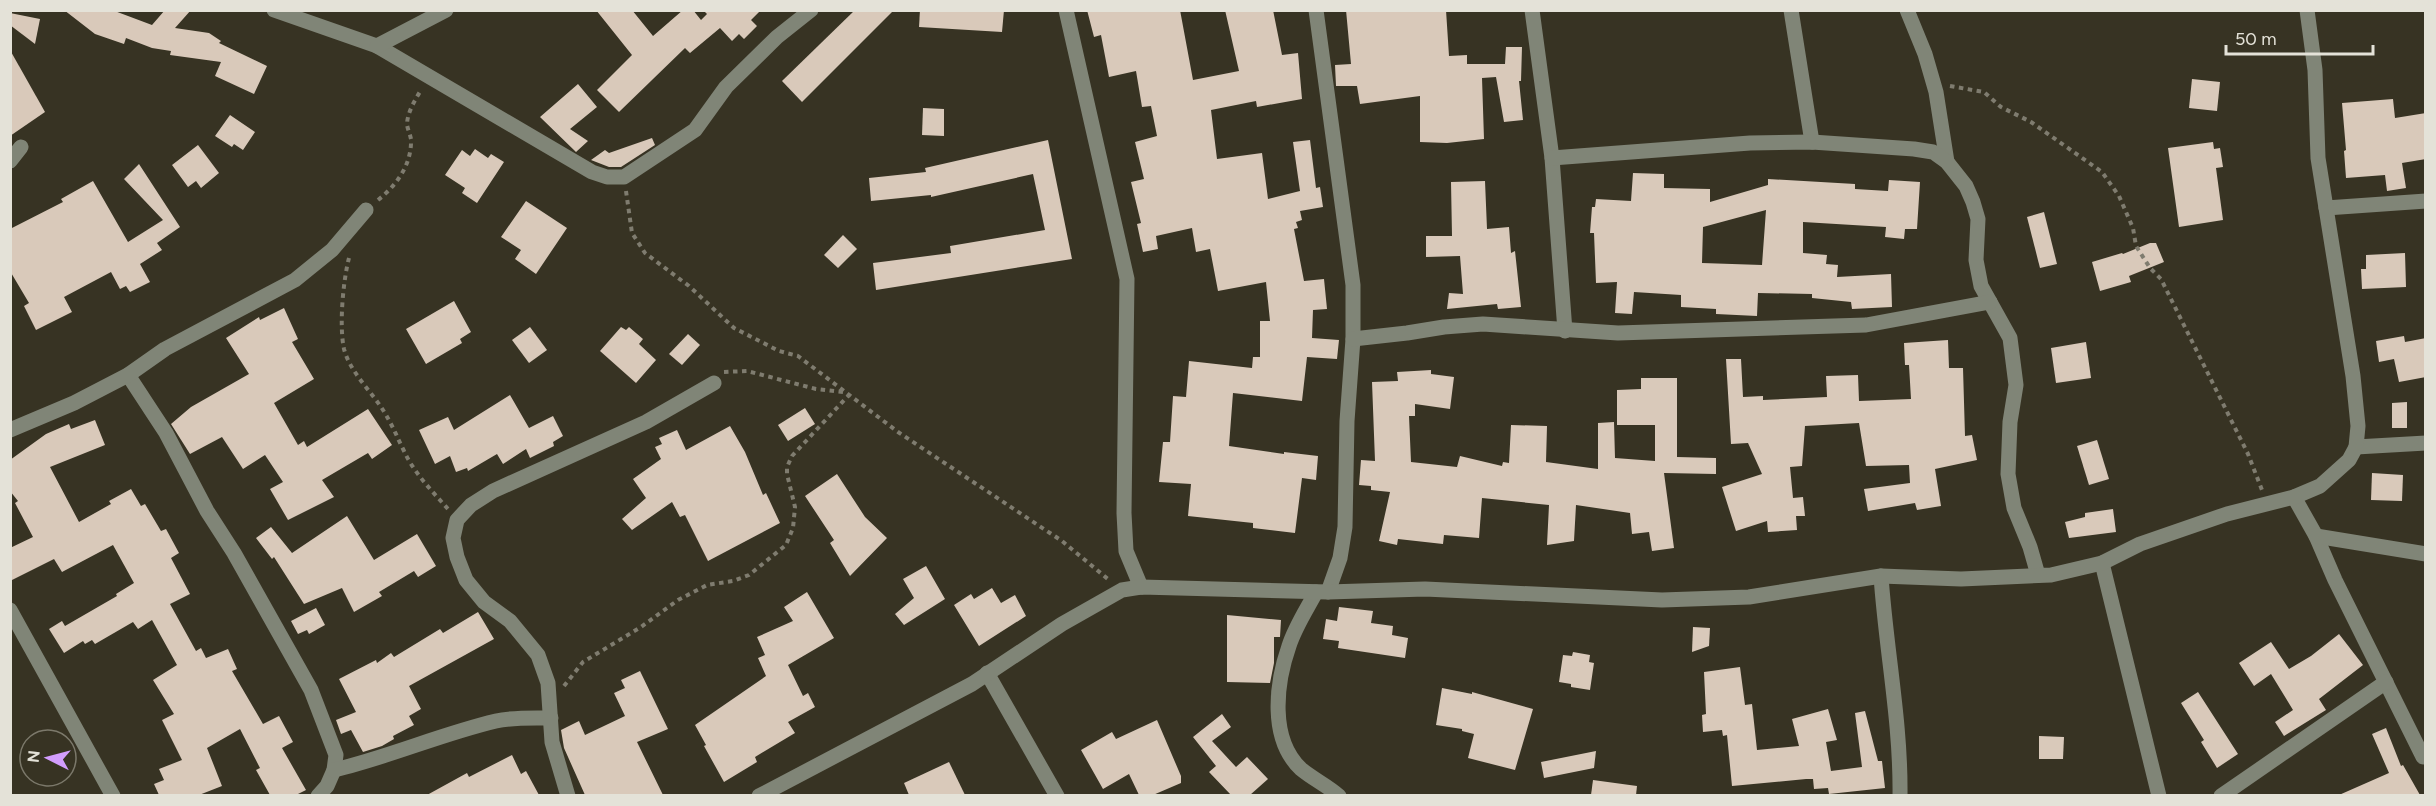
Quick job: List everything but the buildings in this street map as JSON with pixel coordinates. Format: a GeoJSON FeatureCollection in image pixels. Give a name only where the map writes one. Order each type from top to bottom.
{"type":"FeatureCollection","features":[{"type":"Feature","properties":{"kind":"street"},"geometry":{"type":"LineString","coordinates":[[274,10],[377,46],[592,172],[607,177],[624,177],[695,130],[726,87],[777,37],[811,10]]}},
{"type":"Feature","properties":{"kind":"street"},"geometry":{"type":"LineString","coordinates":[[377,46],[446,10]]}},
{"type":"Feature","properties":{"kind":"street"},"geometry":{"type":"LineString","coordinates":[[1066,10],[1127,279],[1124,513],[1126,551],[1141,587]]}},
{"type":"Feature","properties":{"kind":"street"},"geometry":{"type":"LineString","coordinates":[[1316,10],[1353,285],[1345,527],[1340,558],[1322,592],[1288,645],[1278,704],[1281,736],[1289,753],[1302,769],[1339,795]]}},
{"type":"Feature","properties":{"kind":"street"},"geometry":{"type":"LineString","coordinates":[[1532,10],[1552,158],[1565,331]]}},
{"type":"Feature","properties":{"kind":"street"},"geometry":{"type":"LineString","coordinates":[[1791,10],[1812,142]]}},
{"type":"Feature","properties":{"kind":"street"},"geometry":{"type":"LineString","coordinates":[[1907,10],[1933,81],[1947,162]]}},
{"type":"Feature","properties":{"kind":"street"},"geometry":{"type":"LineString","coordinates":[[759,795],[779,790],[972,684],[1062,624],[1122,590],[1141,587],[1322,592],[1425,589],[1662,600],[1749,597],[1881,576],[1961,579],[2051,574],[2102,563],[2140,544],[2227,514],[2294,497],[2320,486],[2349,460],[2356,447],[2356,405],[2318,158],[2315,70],[2307,10]]}},
{"type":"Feature","properties":{"kind":"street"},"geometry":{"type":"LineString","coordinates":[[1552,158],[1750,143],[1812,142],[1914,148],[1933,152],[1947,162],[1966,186],[1973,202],[1978,219],[1976,260],[1981,286],[2010,338],[2015,360],[2016,385],[2010,422],[2008,474],[2014,508],[2030,547],[2038,575]]}},
{"type":"Feature","properties":{"kind":"street"},"geometry":{"type":"LineString","coordinates":[[10,161],[21,147]]}},
{"type":"Feature","properties":{"kind":"street"},"geometry":{"type":"LineString","coordinates":[[2326,208],[2426,201]]}},
{"type":"Feature","properties":{"kind":"street"},"geometry":{"type":"LineString","coordinates":[[10,430],[74,403],[128,375],[165,349],[295,280],[332,250],[366,210]]}},
{"type":"Feature","properties":{"kind":"street"},"geometry":{"type":"LineString","coordinates":[[1353,339],[1483,324],[1618,333],[1866,325],[1990,302]]}},
{"type":"Feature","properties":{"kind":"street"},"geometry":{"type":"LineString","coordinates":[[128,375],[166,433],[207,511],[234,553],[311,690],[336,755],[334,770],[327,786],[318,795]]}},
{"type":"Feature","properties":{"kind":"street"},"geometry":{"type":"LineString","coordinates":[[568,795],[552,742],[548,684],[538,655],[510,621],[484,602],[466,580],[453,538],[457,520],[471,505],[493,491],[646,422],[714,384]]}},
{"type":"Feature","properties":{"kind":"street"},"geometry":{"type":"LineString","coordinates":[[2356,447],[2426,443]]}},
{"type":"Feature","properties":{"kind":"street"},"geometry":{"type":"LineString","coordinates":[[2294,497],[2316,536],[2335,580],[2423,757]]}},
{"type":"Feature","properties":{"kind":"street"},"geometry":{"type":"LineString","coordinates":[[2316,536],[2426,554]]}},
{"type":"Feature","properties":{"kind":"street"},"geometry":{"type":"LineString","coordinates":[[2102,563],[2159,795]]}},
{"type":"Feature","properties":{"kind":"street"},"geometry":{"type":"LineString","coordinates":[[1881,576],[1884,626],[1900,752],[1900,795]]}},
{"type":"Feature","properties":{"kind":"street"},"geometry":{"type":"LineString","coordinates":[[10,610],[113,795]]}},
{"type":"Feature","properties":{"kind":"street"},"geometry":{"type":"LineString","coordinates":[[987,673],[1057,795]]}},
{"type":"Feature","properties":{"kind":"street"},"geometry":{"type":"LineString","coordinates":[[2221,795],[2386,682]]}},
{"type":"Feature","properties":{"kind":"street"},"geometry":{"type":"LineString","coordinates":[[334,770],[370,762],[426,741],[497,721],[551,710]]}},
{"type":"Feature","properties":{"kind":"path"},"geometry":{"type":"LineString","coordinates":[[366,210],[395,185],[402,174],[409,158],[411,138],[407,124],[409,114],[428,76]]}},
{"type":"Feature","properties":{"kind":"path"},"geometry":{"type":"LineString","coordinates":[[1933,81],[1984,92],[2001,107],[2031,122],[2102,172],[2119,196],[2133,228],[2136,246],[2150,268],[2162,279],[2183,327],[2220,395],[2248,454],[2267,504]]}},
{"type":"Feature","properties":{"kind":"path"},"geometry":{"type":"LineString","coordinates":[[624,177],[632,233],[645,253],[689,286],[734,328],[779,351],[798,356],[826,375],[848,396],[898,432],[1062,541],[1122,590]]}},
{"type":"Feature","properties":{"kind":"path"},"geometry":{"type":"LineString","coordinates":[[349,256],[344,287],[344,350],[356,375],[395,428],[404,451],[421,478],[457,520]]}},
{"type":"Feature","properties":{"kind":"path"},"geometry":{"type":"LineString","coordinates":[[714,384],[725,372],[747,371],[816,389],[844,392]]}},
{"type":"Feature","properties":{"kind":"path"},"geometry":{"type":"LineString","coordinates":[[551,710],[583,662],[641,627],[695,590],[749,575],[786,545],[794,528],[795,507],[787,467],[792,456],[848,396]]}}]}
